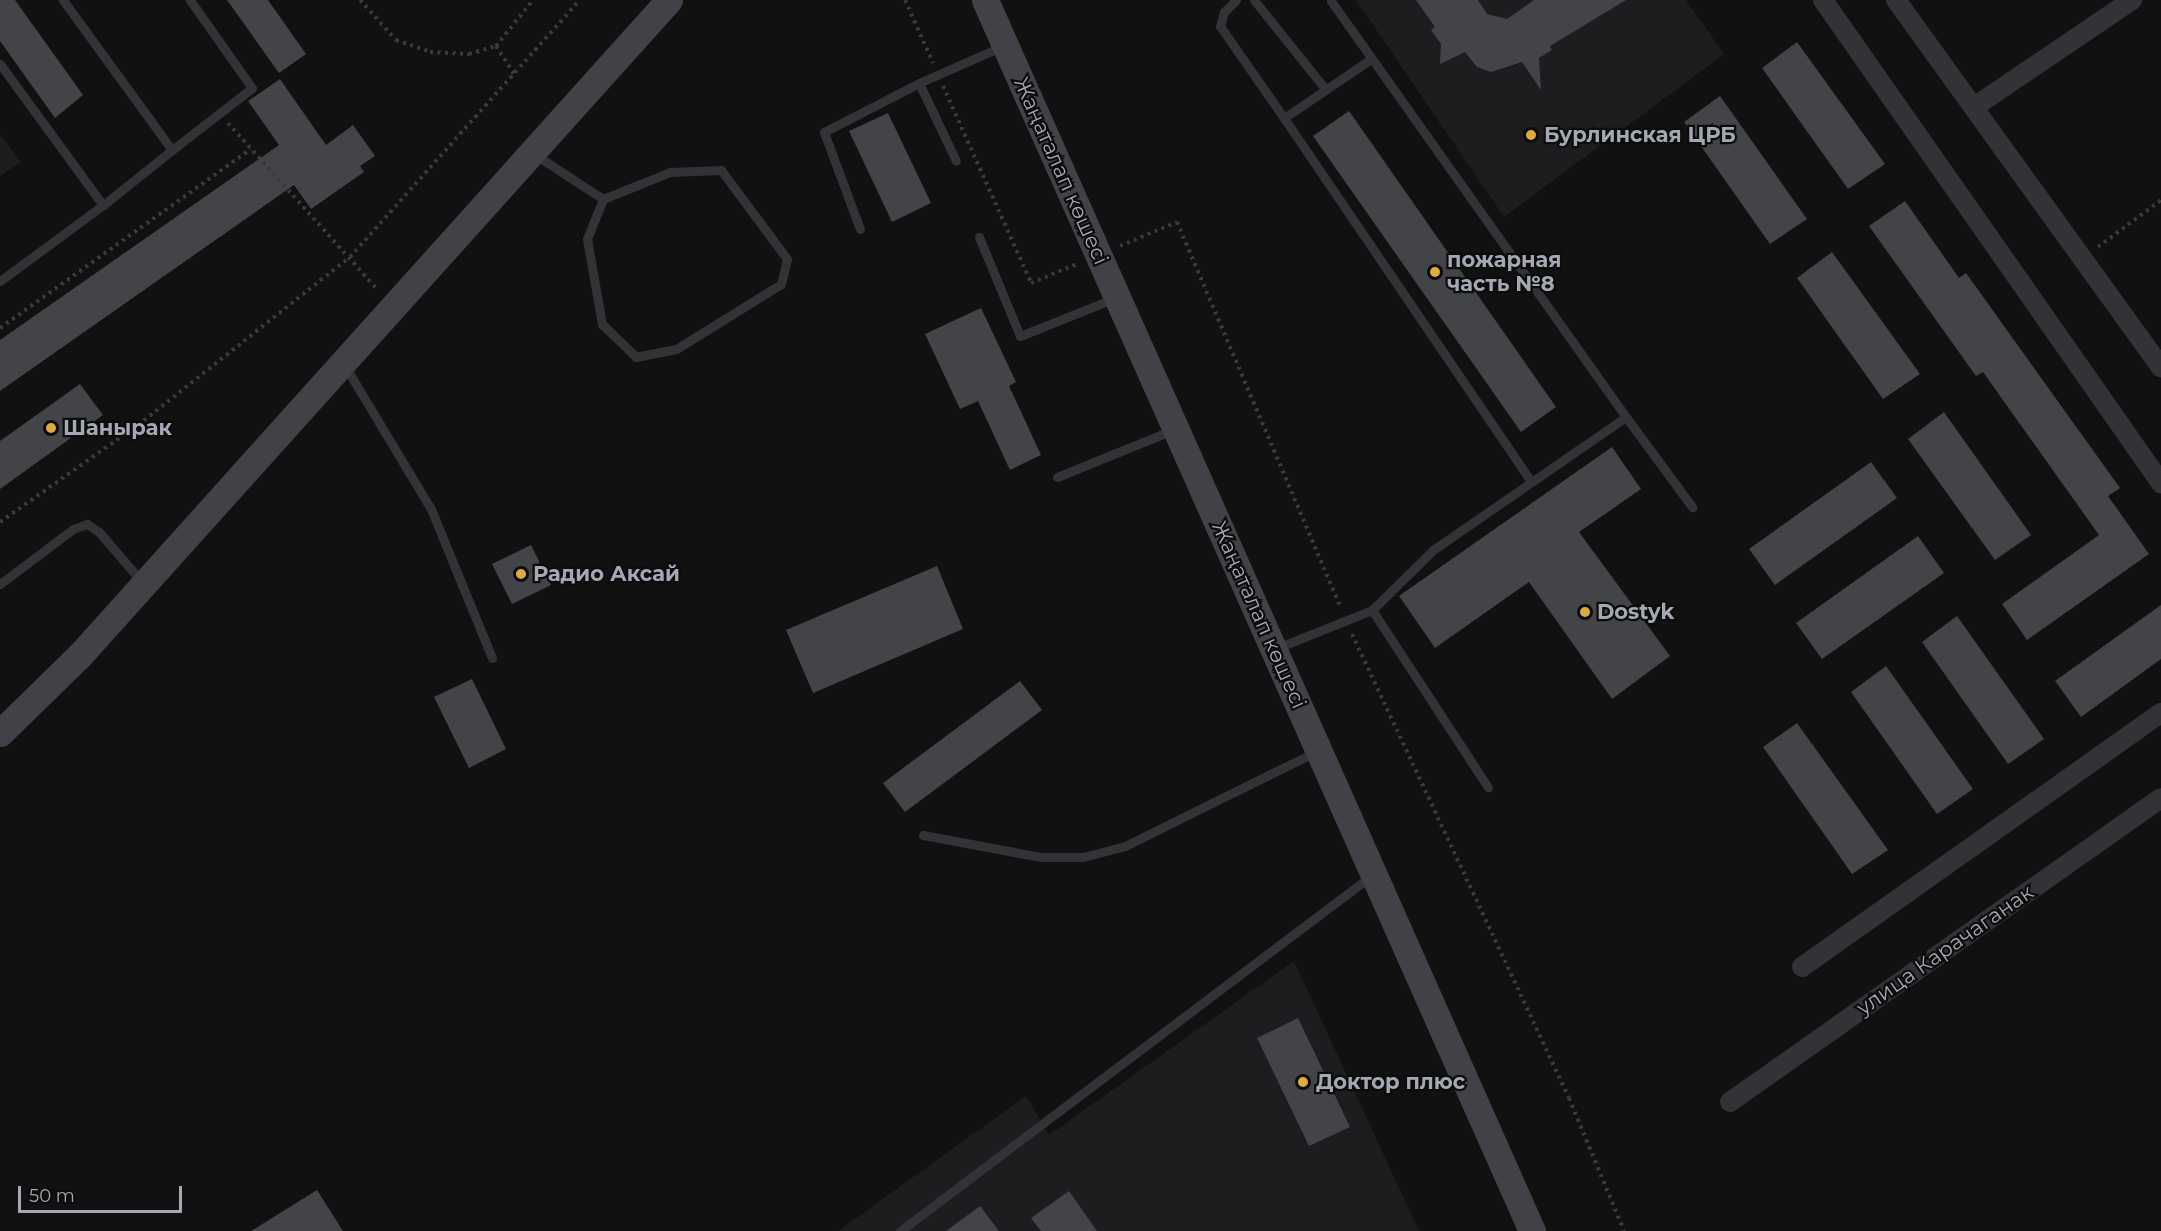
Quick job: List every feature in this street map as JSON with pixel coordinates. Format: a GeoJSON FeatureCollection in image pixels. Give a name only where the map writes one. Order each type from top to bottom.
{"type":"FeatureCollection","features":[{"type":"Feature","properties":{"kind":"main road"},"geometry":{"type":"LineString","coordinates":[[0,733],[80,656],[534,154],[669,0]]}},
{"type":"Feature","properties":{"kind":"main road","name":"Жаңаталап көшесі"},"geometry":{"type":"LineString","coordinates":[[985,0],[1532,1231]]}},
{"type":"Feature","properties":{"kind":"street"},"geometry":{"type":"LineString","coordinates":[[1823,0],[2161,483]]}},
{"type":"Feature","properties":{"kind":"street"},"geometry":{"type":"LineString","coordinates":[[1896,0],[2161,368]]}},
{"type":"Feature","properties":{"kind":"street"},"geometry":{"type":"LineString","coordinates":[[1974,107],[2132,0]]}},
{"type":"Feature","properties":{"kind":"street"},"geometry":{"type":"LineString","coordinates":[[1802,967],[2161,713]]}},
{"type":"Feature","properties":{"kind":"street","name":"улица Карачаганак"},"geometry":{"type":"LineString","coordinates":[[1730,1102],[2161,798]]}},
{"type":"Feature","properties":{"kind":"lane"},"geometry":{"type":"LineString","coordinates":[[63,0],[172,150]]}},
{"type":"Feature","properties":{"kind":"lane"},"geometry":{"type":"LineString","coordinates":[[0,281],[103,205],[252,88],[190,0]]}},
{"type":"Feature","properties":{"kind":"lane"},"geometry":{"type":"LineString","coordinates":[[1236,0],[1224,12],[1220,26],[1531,481]]}},
{"type":"Feature","properties":{"kind":"lane"},"geometry":{"type":"LineString","coordinates":[[1254,0],[1326,90]]}},
{"type":"Feature","properties":{"kind":"lane"},"geometry":{"type":"LineString","coordinates":[[1331,1],[1692,507]]}},
{"type":"Feature","properties":{"kind":"lane"},"geometry":{"type":"LineString","coordinates":[[860,229],[824,132],[919,83],[1005,45]]}},
{"type":"Feature","properties":{"kind":"lane"},"geometry":{"type":"LineString","coordinates":[[1284,118],[1371,59]]}},
{"type":"Feature","properties":{"kind":"lane"},"geometry":{"type":"LineString","coordinates":[[0,64],[103,205]]}},
{"type":"Feature","properties":{"kind":"lane"},"geometry":{"type":"LineString","coordinates":[[919,83],[956,161]]}},
{"type":"Feature","properties":{"kind":"lane"},"geometry":{"type":"LineString","coordinates":[[534,154],[603,199]]}},
{"type":"Feature","properties":{"kind":"lane"},"geometry":{"type":"LineString","coordinates":[[721,170],[787,259],[781,284],[676,348],[636,357],[602,324],[587,239],[603,199],[670,172],[721,170]]}},
{"type":"Feature","properties":{"kind":"lane"},"geometry":{"type":"LineString","coordinates":[[979,237],[1020,336],[1117,297]]}},
{"type":"Feature","properties":{"kind":"lane"},"geometry":{"type":"LineString","coordinates":[[344,364],[431,509],[492,658]]}},
{"type":"Feature","properties":{"kind":"lane"},"geometry":{"type":"LineString","coordinates":[[1275,649],[1372,610],[1433,550],[1626,417]]}},
{"type":"Feature","properties":{"kind":"lane"},"geometry":{"type":"LineString","coordinates":[[1057,477],[1175,429]]}},
{"type":"Feature","properties":{"kind":"lane"},"geometry":{"type":"LineString","coordinates":[[0,584],[73,529],[87,524],[99,532],[144,584]]}},
{"type":"Feature","properties":{"kind":"lane"},"geometry":{"type":"LineString","coordinates":[[1372,610],[1488,787]]}},
{"type":"Feature","properties":{"kind":"lane"},"geometry":{"type":"LineString","coordinates":[[923,835],[1041,857],[1083,857],[1125,846],[1319,749]]}},
{"type":"Feature","properties":{"kind":"lane"},"geometry":{"type":"LineString","coordinates":[[900,1231],[1373,874]]}},
{"type":"Feature","properties":{"kind":"path"},"geometry":{"type":"LineString","coordinates":[[360,0],[396,40],[430,52],[469,54],[496,46],[533,0]]}},
{"type":"Feature","properties":{"kind":"path"},"geometry":{"type":"LineString","coordinates":[[0,522],[138,425],[350,257],[580,0]]}},
{"type":"Feature","properties":{"kind":"path"},"geometry":{"type":"LineString","coordinates":[[905,0],[1031,283],[1177,222],[1346,620],[1569,1098],[1624,1231]]}},
{"type":"Feature","properties":{"kind":"path"},"geometry":{"type":"LineString","coordinates":[[496,46],[514,74]]}},
{"type":"Feature","properties":{"kind":"path"},"geometry":{"type":"LineString","coordinates":[[219,113],[350,257],[393,308]]}},
{"type":"Feature","properties":{"kind":"path"},"geometry":{"type":"LineString","coordinates":[[0,328],[251,148]]}},
{"type":"Feature","properties":{"kind":"path"},"geometry":{"type":"LineString","coordinates":[[2083,258],[2161,200]]}},
{"type":"Feature","properties":{"kind":"shaded area","name":"Бурлинская ЦРБ"},"geometry":{"type":"Polygon","coordinates":[[[1356,0],[1686,0],[1724,54],[1504,217],[1356,0]]]}},
{"type":"Feature","properties":{"kind":"shaded area"},"geometry":{"type":"Polygon","coordinates":[[[0,134],[21,162],[0,176],[0,134]]]}},
{"type":"Feature","properties":{"kind":"shaded area"},"geometry":{"type":"Polygon","coordinates":[[[1294,961],[1419,1231],[838,1231],[1026,1096],[1049,1135],[1294,961]]]}},
{"type":"Feature","properties":{"kind":"building"},"geometry":{"type":"Polygon","coordinates":[[[0,0],[15,0],[83,95],[55,118],[0,41],[0,0]]]}},
{"type":"Feature","properties":{"kind":"building"},"geometry":{"type":"Polygon","coordinates":[[[227,0],[268,0],[306,54],[279,73],[227,0]]]}},
{"type":"Feature","properties":{"kind":"building"},"geometry":{"type":"Polygon","coordinates":[[[1416,0],[1478,0],[1487,14],[1507,19],[1534,0],[1626,0],[1550,46],[1552,50],[1539,58],[1541,90],[1522,62],[1491,72],[1477,67],[1465,52],[1440,64],[1441,44],[1431,30],[1435,27],[1416,0]]]}},
{"type":"Feature","properties":{"kind":"building"},"geometry":{"type":"Polygon","coordinates":[[[1797,42],[1885,164],[1848,189],[1762,68],[1797,42]]]}},
{"type":"Feature","properties":{"kind":"building"},"geometry":{"type":"Polygon","coordinates":[[[280,79],[326,145],[353,125],[375,156],[360,166],[364,172],[311,209],[294,185],[0,391],[0,340],[279,145],[248,101],[280,79]]]}},
{"type":"Feature","properties":{"kind":"building"},"geometry":{"type":"Polygon","coordinates":[[[1720,96],[1807,219],[1770,244],[1684,122],[1720,96]]]}},
{"type":"Feature","properties":{"kind":"building","name":"пожарная часть №8"},"geometry":{"type":"Polygon","coordinates":[[[1349,111],[1556,407],[1521,432],[1313,136],[1349,111]]]}},
{"type":"Feature","properties":{"kind":"building"},"geometry":{"type":"Polygon","coordinates":[[[888,113],[931,203],[892,222],[849,131],[888,113]]]}},
{"type":"Feature","properties":{"kind":"building"},"geometry":{"type":"Polygon","coordinates":[[[1905,201],[1959,278],[1966,273],[2120,488],[2108,496],[2149,554],[2027,640],[2002,604],[2099,535],[1983,372],[1976,376],[1869,226],[1905,201]]]}},
{"type":"Feature","properties":{"kind":"building"},"geometry":{"type":"Polygon","coordinates":[[[1832,252],[1920,374],[1883,399],[1797,278],[1832,252]]]}},
{"type":"Feature","properties":{"kind":"building"},"geometry":{"type":"Polygon","coordinates":[[[981,308],[1016,382],[1009,386],[1041,455],[1010,470],[978,401],[960,409],[925,334],[981,308]]]}},
{"type":"Feature","properties":{"kind":"building","name":"Шанырак"},"geometry":{"type":"Polygon","coordinates":[[[80,384],[103,415],[0,489],[0,441],[80,384]]]}},
{"type":"Feature","properties":{"kind":"building"},"geometry":{"type":"Polygon","coordinates":[[[1944,412],[2031,535],[1995,560],[1908,439],[1944,412]]]}},
{"type":"Feature","properties":{"kind":"building"},"geometry":{"type":"Polygon","coordinates":[[[1612,447],[1641,489],[1579,532],[1670,656],[1612,699],[1529,582],[1435,648],[1399,596],[1612,447]]]}},
{"type":"Feature","properties":{"kind":"building"},"geometry":{"type":"Polygon","coordinates":[[[1871,462],[1897,498],[1775,585],[1749,549],[1871,462]]]}},
{"type":"Feature","properties":{"kind":"building"},"geometry":{"type":"Polygon","coordinates":[[[1918,536],[1944,573],[1822,659],[1796,623],[1918,536]]]}},
{"type":"Feature","properties":{"kind":"building","name":"Радио Аксай"},"geometry":{"type":"Polygon","coordinates":[[[531,545],[551,585],[512,604],[492,564],[531,545]]]}},
{"type":"Feature","properties":{"kind":"building"},"geometry":{"type":"Polygon","coordinates":[[[937,566],[963,629],[813,693],[786,630],[937,566]]]}},
{"type":"Feature","properties":{"kind":"building"},"geometry":{"type":"Polygon","coordinates":[[[2161,605],[2161,659],[2081,717],[2055,681],[2161,605]]]}},
{"type":"Feature","properties":{"kind":"building"},"geometry":{"type":"Polygon","coordinates":[[[1957,616],[2044,739],[2008,764],[1922,642],[1957,616]]]}},
{"type":"Feature","properties":{"kind":"building"},"geometry":{"type":"Polygon","coordinates":[[[1886,666],[1973,789],[1937,814],[1851,692],[1886,666]]]}},
{"type":"Feature","properties":{"kind":"building"},"geometry":{"type":"Polygon","coordinates":[[[472,679],[506,749],[469,768],[434,697],[472,679]]]}},
{"type":"Feature","properties":{"kind":"building"},"geometry":{"type":"Polygon","coordinates":[[[1020,681],[1042,710],[905,812],[883,783],[1020,681]]]}},
{"type":"Feature","properties":{"kind":"building"},"geometry":{"type":"Polygon","coordinates":[[[1797,723],[1888,850],[1852,874],[1763,747],[1797,723]]]}},
{"type":"Feature","properties":{"kind":"building","name":"Доктор плюс"},"geometry":{"type":"Polygon","coordinates":[[[1298,1018],[1350,1127],[1309,1146],[1257,1038],[1298,1018]]]}},
{"type":"Feature","properties":{"kind":"building"},"geometry":{"type":"Polygon","coordinates":[[[317,1190],[343,1231],[251,1231],[317,1190]]]}},
{"type":"Feature","properties":{"kind":"building"},"geometry":{"type":"Polygon","coordinates":[[[1069,1191],[1097,1231],[1041,1231],[1031,1218],[1069,1191]]]}},
{"type":"Feature","properties":{"kind":"building"},"geometry":{"type":"Polygon","coordinates":[[[980,1206],[999,1231],[946,1231],[980,1206]]]}},
{"type":"Feature","properties":{"kind":"place","name":"Бурлинская ЦРБ"},"geometry":{"type":"Point","coordinates":[1531,135]}},
{"type":"Feature","properties":{"kind":"place","name":"пожарная часть №8"},"geometry":{"type":"Point","coordinates":[1435,272]}},
{"type":"Feature","properties":{"kind":"place","name":"Шанырак"},"geometry":{"type":"Point","coordinates":[51,428]}},
{"type":"Feature","properties":{"kind":"place","name":"Радио Аксай"},"geometry":{"type":"Point","coordinates":[521,574]}},
{"type":"Feature","properties":{"kind":"place","name":"Dostyk"},"geometry":{"type":"Point","coordinates":[1585,612]}},
{"type":"Feature","properties":{"kind":"place","name":"Доктор плюс"},"geometry":{"type":"Point","coordinates":[1303,1082]}}]}
